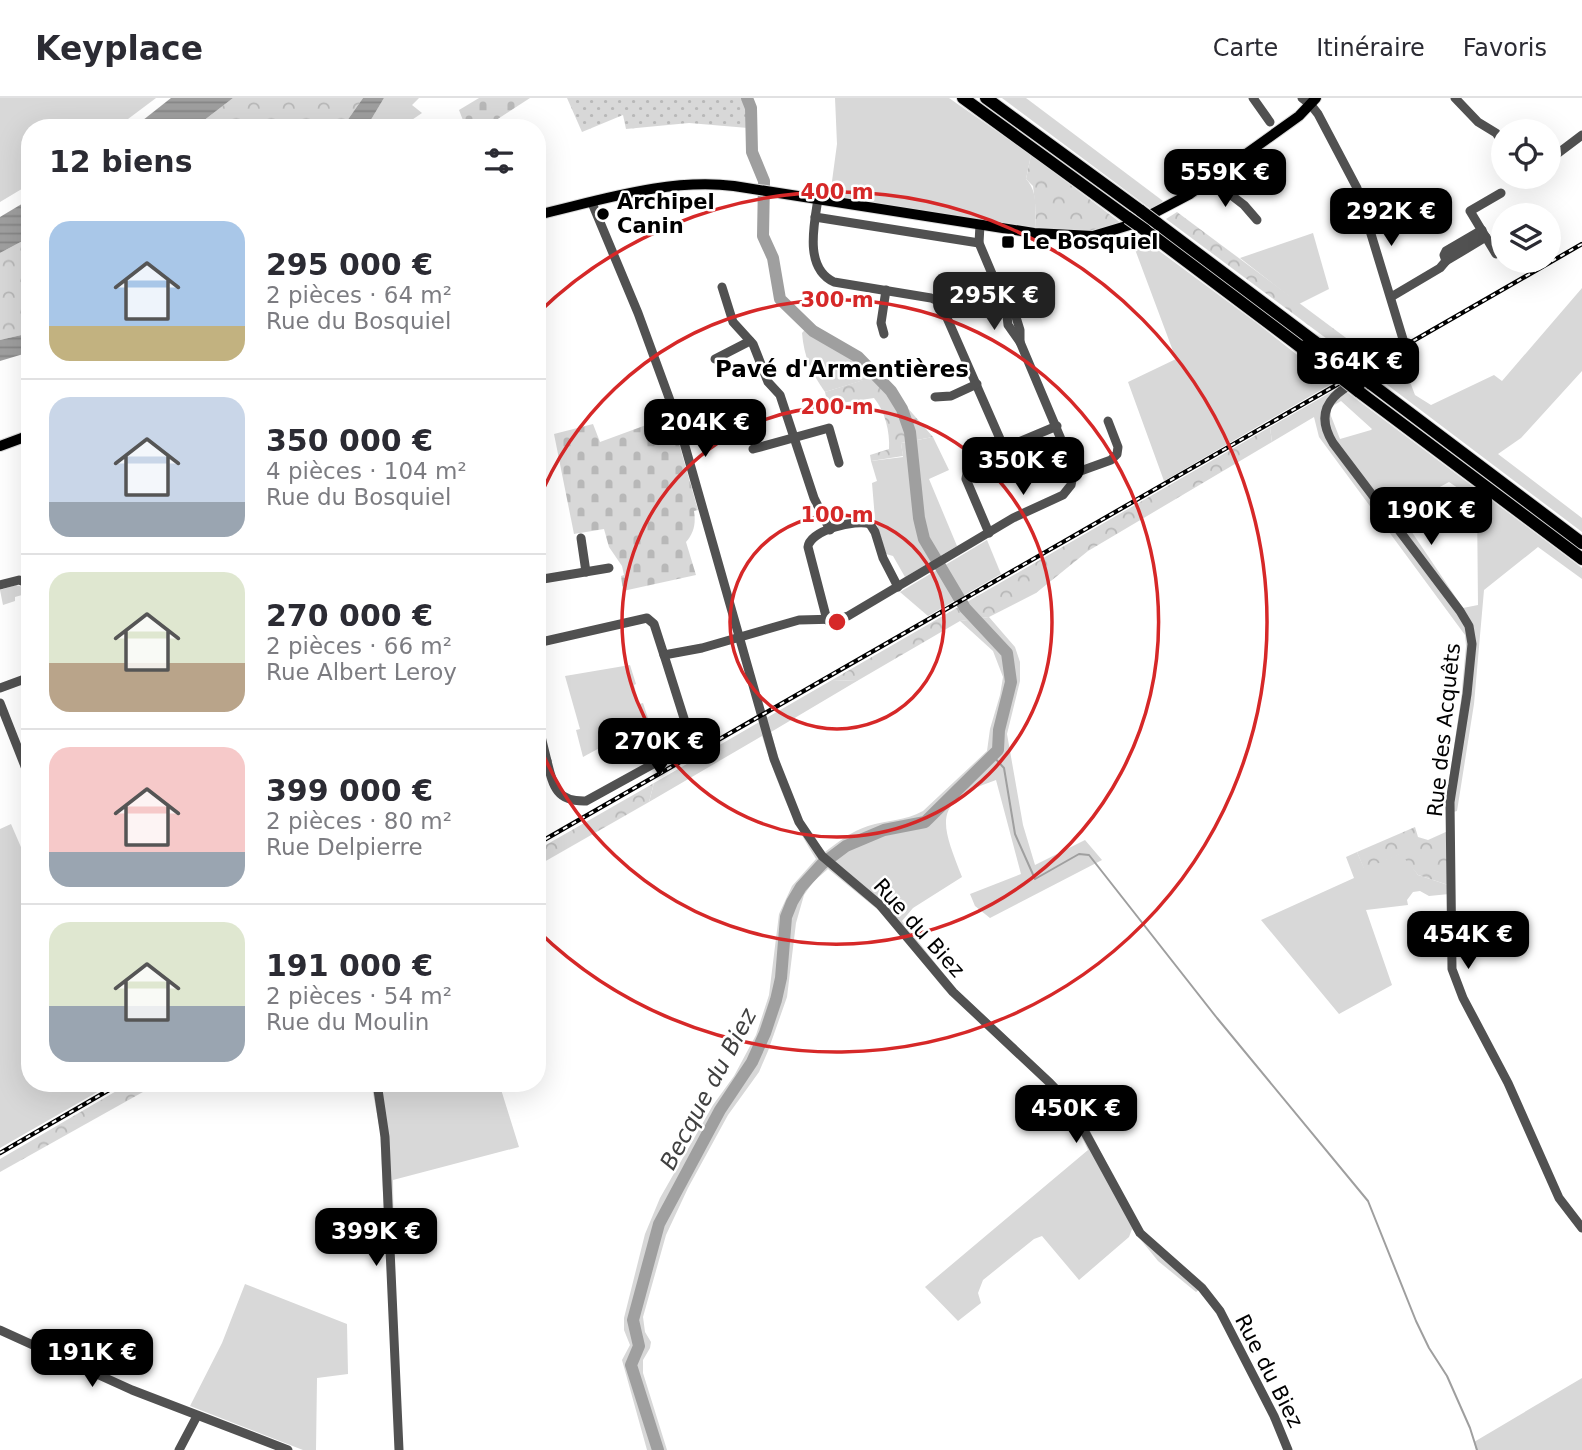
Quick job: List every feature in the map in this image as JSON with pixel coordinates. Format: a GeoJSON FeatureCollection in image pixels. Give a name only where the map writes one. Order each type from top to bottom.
{"type":"FeatureCollection","features":[{"type":"Feature","properties":{"kind":"highway"},"geometry":{"type":"LineString","coordinates":[[963,98],[1128,218],[1582,559]]}},
{"type":"Feature","properties":{"kind":"highway"},"geometry":{"type":"LineString","coordinates":[[986,98],[1582,542]]}},
{"type":"Feature","properties":{"kind":"main road"},"geometry":{"type":"LineString","coordinates":[[546,213],[689,184],[717,184],[979,233],[1093,236],[1140,221],[1190,194],[1300,116],[1310,100]]}},
{"type":"Feature","properties":{"kind":"main road"},"geometry":{"type":"LineString","coordinates":[[546,218],[593,205]]}},
{"type":"Feature","properties":{"kind":"main road"},"geometry":{"type":"LineString","coordinates":[[0,446],[21,438]]}},
{"type":"Feature","properties":{"kind":"main road"},"geometry":{"type":"LineString","coordinates":[[0,452],[21,445]]}},
{"type":"Feature","properties":{"kind":"street"},"geometry":{"type":"LineString","coordinates":[[1254,98],[1270,122]]}},
{"type":"Feature","properties":{"kind":"street"},"geometry":{"type":"LineString","coordinates":[[1455,98],[1478,122],[1491,130]]}},
{"type":"Feature","properties":{"kind":"street","name":"Rue des Acquêts"},"geometry":{"type":"LineString","coordinates":[[1310,100],[1357,188],[1405,346],[1405,356],[1400,361],[1374,371],[1335,395],[1325,411],[1326,429],[1333,443],[1460,611],[1471,630],[1469,680],[1450,802],[1452,969],[1463,998],[1508,1083],[1559,1198],[1582,1228]]}},
{"type":"Feature","properties":{"kind":"street"},"geometry":{"type":"LineString","coordinates":[[1561,153],[1582,135]]}},
{"type":"Feature","properties":{"kind":"street"},"geometry":{"type":"LineString","coordinates":[[1210,180],[1244,205],[1257,220]]}},
{"type":"Feature","properties":{"kind":"street"},"geometry":{"type":"LineString","coordinates":[[1491,246],[1470,211],[1501,193]]}},
{"type":"Feature","properties":{"kind":"street"},"geometry":{"type":"LineString","coordinates":[[818,202],[813,249],[826,278],[834,282],[931,298],[940,302],[1004,448]]}},
{"type":"Feature","properties":{"kind":"street","name":"Rue du Biez"},"geometry":{"type":"LineString","coordinates":[[593,205],[643,325],[679,425],[777,769],[802,828],[831,866],[880,905],[953,992],[1065,1098],[1079,1119],[1136,1227],[1151,1244],[1202,1288],[1220,1311],[1289,1450]]}},
{"type":"Feature","properties":{"kind":"street"},"geometry":{"type":"LineString","coordinates":[[664,655],[799,620],[827,620],[848,616],[1019,515],[1063,495],[1071,485],[1075,473],[1020,342],[1019,324],[1006,307],[979,233],[815,217]]}},
{"type":"Feature","properties":{"kind":"street"},"geometry":{"type":"LineString","coordinates":[[1391,297],[1440,268],[1484,234]]}},
{"type":"Feature","properties":{"kind":"street"},"geometry":{"type":"LineString","coordinates":[[722,287],[734,324],[750,341],[768,382],[780,395],[814,498],[830,530]]}},
{"type":"Feature","properties":{"kind":"street"},"geometry":{"type":"LineString","coordinates":[[884,334],[881,323],[886,290]]}},
{"type":"Feature","properties":{"kind":"street"},"geometry":{"type":"LineString","coordinates":[[715,359],[750,341]]}},
{"type":"Feature","properties":{"kind":"street"},"geometry":{"type":"LineString","coordinates":[[935,397],[951,396],[977,384]]}},
{"type":"Feature","properties":{"kind":"street"},"geometry":{"type":"LineString","coordinates":[[1075,473],[1111,460],[1117,454],[1118,447],[1108,421]]}},
{"type":"Feature","properties":{"kind":"street"},"geometry":{"type":"LineString","coordinates":[[989,533],[965,473],[973,461],[1057,426]]}},
{"type":"Feature","properties":{"kind":"street"},"geometry":{"type":"LineString","coordinates":[[754,449],[831,429],[839,463]]}},
{"type":"Feature","properties":{"kind":"street"},"geometry":{"type":"LineString","coordinates":[[827,620],[807,544],[811,538],[830,530],[865,522],[872,526],[883,558],[898,587]]}},
{"type":"Feature","properties":{"kind":"street"},"geometry":{"type":"LineString","coordinates":[[581,538],[586,572]]}},
{"type":"Feature","properties":{"kind":"street"},"geometry":{"type":"LineString","coordinates":[[546,579],[609,568]]}},
{"type":"Feature","properties":{"kind":"street"},"geometry":{"type":"LineString","coordinates":[[0,585],[21,581]]}},
{"type":"Feature","properties":{"kind":"street"},"geometry":{"type":"LineString","coordinates":[[546,641],[647,618],[654,624],[688,731],[684,747],[586,802],[573,800],[556,791],[546,770]]}},
{"type":"Feature","properties":{"kind":"street"},"geometry":{"type":"LineString","coordinates":[[0,688],[21,680]]}},
{"type":"Feature","properties":{"kind":"street"},"geometry":{"type":"LineString","coordinates":[[0,703],[21,756]]}},
{"type":"Feature","properties":{"kind":"street"},"geometry":{"type":"LineString","coordinates":[[378,1092],[386,1149],[399,1450]]}},
{"type":"Feature","properties":{"kind":"street"},"geometry":{"type":"LineString","coordinates":[[0,1330],[103,1378],[288,1450]]}},
{"type":"Feature","properties":{"kind":"street"},"geometry":{"type":"LineString","coordinates":[[179,1450],[197,1416]]}},
{"type":"Feature","properties":{"kind":"green space"},"geometry":{"type":"Polygon","coordinates":[[[0,98],[156,98],[128,119],[21,119],[21,189],[0,202],[0,98]]]}},
{"type":"Feature","properties":{"kind":"green space"},"geometry":{"type":"Polygon","coordinates":[[[233,98],[363,98],[348,119],[206,119],[233,98]]]}},
{"type":"Feature","properties":{"kind":"green space"},"geometry":{"type":"Polygon","coordinates":[[[384,98],[419,98],[412,105],[422,113],[413,119],[371,119],[384,98]]]}},
{"type":"Feature","properties":{"kind":"green space"},"geometry":{"type":"Polygon","coordinates":[[[479,98],[530,98],[498,119],[462,119],[459,110],[479,98]]]}},
{"type":"Feature","properties":{"kind":"green space"},"geometry":{"type":"Polygon","coordinates":[[[567,98],[744,98],[749,113],[748,128],[689,123],[626,129],[623,115],[582,132],[567,98]]]}},
{"type":"Feature","properties":{"kind":"green space"},"geometry":{"type":"Polygon","coordinates":[[[835,98],[949,98],[1031,155],[1026,179],[1033,189],[1035,228],[830,196],[837,144],[835,98]]]}},
{"type":"Feature","properties":{"kind":"green space"},"geometry":{"type":"Polygon","coordinates":[[[1002,98],[1026,98],[1163,201],[1152,210],[1002,98]]]}},
{"type":"Feature","properties":{"kind":"green space"},"geometry":{"type":"Polygon","coordinates":[[[1031,155],[1121,223],[1089,232],[1035,228],[1033,186],[1026,179],[1031,155]]]}},
{"type":"Feature","properties":{"kind":"green space"},"geometry":{"type":"Polygon","coordinates":[[[1177,212],[1373,358],[1362,365],[1166,219],[1177,212]]]}},
{"type":"Feature","properties":{"kind":"green space"},"geometry":{"type":"Polygon","coordinates":[[[1135,233],[1333,383],[1164,481],[1128,382],[1176,359],[1130,236],[1135,233]]]}},
{"type":"Feature","properties":{"kind":"green space"},"geometry":{"type":"Polygon","coordinates":[[[1313,233],[1329,289],[1299,304],[1240,258],[1313,233]]]}},
{"type":"Feature","properties":{"kind":"green space"},"geometry":{"type":"Polygon","coordinates":[[[21,242],[21,335],[0,340],[0,253],[21,242]]]}},
{"type":"Feature","properties":{"kind":"green space"},"geometry":{"type":"Polygon","coordinates":[[[1582,288],[1582,371],[1521,438],[1498,454],[1582,518],[1582,532],[1369,371],[1399,353],[1415,395],[1431,405],[1494,375],[1502,381],[1582,288]]]}},
{"type":"Feature","properties":{"kind":"green space"},"geometry":{"type":"Polygon","coordinates":[[[811,323],[855,352],[864,380],[825,392],[812,371],[804,350],[802,333],[811,323]]]}},
{"type":"Feature","properties":{"kind":"green space"},"geometry":{"type":"Polygon","coordinates":[[[855,352],[865,359],[933,437],[901,443],[903,456],[871,461],[870,455],[889,449],[886,422],[878,403],[874,398],[828,405],[825,392],[863,380],[855,352]]]}},
{"type":"Feature","properties":{"kind":"green space"},"geometry":{"type":"Polygon","coordinates":[[[1340,387],[1582,568],[1582,579],[1538,547],[1484,590],[1474,704],[1457,811],[1446,814],[1446,801],[1461,699],[1465,635],[1319,437],[1314,417],[1272,442],[1270,427],[1340,387]],[[1341,401],[1331,407],[1331,416],[1340,439],[1372,429],[1341,401]],[[1449,482],[1397,510],[1463,608],[1478,605],[1477,501],[1449,482]]]}},
{"type":"Feature","properties":{"kind":"green space"},"geometry":{"type":"Polygon","coordinates":[[[657,421],[665,443],[678,440],[698,510],[694,511],[694,528],[686,542],[696,575],[623,591],[622,566],[609,547],[604,529],[574,534],[554,434],[593,424],[600,442],[657,421]]]}},
{"type":"Feature","properties":{"kind":"green space"},"geometry":{"type":"Polygon","coordinates":[[[1270,427],[1272,442],[1088,551],[1036,593],[989,617],[960,621],[857,681],[832,680],[1270,427]]]}},
{"type":"Feature","properties":{"kind":"green space"},"geometry":{"type":"Polygon","coordinates":[[[933,437],[949,470],[929,479],[957,546],[905,577],[893,556],[886,554],[875,519],[872,483],[877,481],[871,461],[903,457],[901,443],[933,437]]]}},
{"type":"Feature","properties":{"kind":"green space"},"geometry":{"type":"Polygon","coordinates":[[[987,540],[1001,574],[928,616],[900,592],[987,540]]]}},
{"type":"Feature","properties":{"kind":"green space"},"geometry":{"type":"Polygon","coordinates":[[[16,585],[21,586],[21,595],[15,597],[15,601],[3,605],[0,590],[16,585]]]}},
{"type":"Feature","properties":{"kind":"green space"},"geometry":{"type":"Polygon","coordinates":[[[989,617],[1015,647],[1020,662],[1020,681],[1007,734],[1023,825],[1035,865],[1085,840],[1102,860],[990,918],[975,906],[970,894],[1021,874],[996,780],[961,797],[951,806],[947,816],[949,841],[962,877],[913,908],[902,921],[955,988],[1074,1100],[1137,1222],[1150,1238],[1206,1285],[1196,1292],[1158,1261],[1132,1229],[1129,1237],[1079,1280],[1042,1236],[1034,1239],[983,1280],[978,1293],[981,1303],[958,1321],[925,1287],[1088,1150],[1072,1117],[1056,1094],[944,989],[883,914],[828,869],[813,882],[804,895],[796,923],[787,997],[759,1072],[728,1115],[666,1235],[643,1317],[645,1332],[651,1342],[643,1360],[643,1373],[667,1450],[647,1450],[622,1360],[630,1345],[624,1330],[624,1318],[645,1234],[660,1198],[756,1035],[769,995],[779,914],[792,886],[816,859],[785,799],[762,736],[649,802],[654,783],[832,680],[857,681],[771,732],[785,780],[798,811],[825,852],[862,828],[923,811],[987,751],[1003,677],[993,651],[960,621],[989,617]]]}},
{"type":"Feature","properties":{"kind":"green space"},"geometry":{"type":"Polygon","coordinates":[[[630,665],[639,704],[643,703],[649,721],[583,757],[576,730],[580,729],[565,676],[630,665]]]}},
{"type":"Feature","properties":{"kind":"green space"},"geometry":{"type":"Polygon","coordinates":[[[654,783],[649,802],[546,861],[546,845],[654,783]]]}},
{"type":"Feature","properties":{"kind":"green space"},"geometry":{"type":"Polygon","coordinates":[[[11,824],[21,847],[21,1092],[97,1092],[0,1148],[0,829],[11,824]]]}},
{"type":"Feature","properties":{"kind":"green space"},"geometry":{"type":"Polygon","coordinates":[[[1415,827],[1418,837],[1428,840],[1448,831],[1448,885],[1418,875],[1401,854],[1364,869],[1357,852],[1415,827]]]}},
{"type":"Feature","properties":{"kind":"green space"},"geometry":{"type":"Polygon","coordinates":[[[1357,852],[1364,868],[1402,853],[1418,875],[1448,885],[1449,894],[1429,896],[1420,891],[1413,892],[1407,900],[1408,905],[1366,910],[1392,985],[1339,1014],[1261,920],[1354,878],[1346,857],[1357,852]]]}},
{"type":"Feature","properties":{"kind":"green space"},"geometry":{"type":"Polygon","coordinates":[[[115,1092],[143,1092],[0,1172],[0,1159],[115,1092]]]}},
{"type":"Feature","properties":{"kind":"green space"},"geometry":{"type":"Polygon","coordinates":[[[373,1092],[502,1092],[519,1147],[393,1180],[394,1257],[386,1258],[380,1130],[373,1092]]]}},
{"type":"Feature","properties":{"kind":"green space"},"geometry":{"type":"Polygon","coordinates":[[[245,1284],[347,1324],[348,1374],[317,1378],[316,1450],[303,1450],[190,1406],[222,1343],[245,1284]]]}},
{"type":"Feature","properties":{"kind":"green space"},"geometry":{"type":"Polygon","coordinates":[[[1582,1378],[1582,1450],[1476,1450],[1474,1442],[1582,1378]]]}},
{"type":"Feature","properties":{"kind":"shaded area"},"geometry":{"type":"Polygon","coordinates":[[[171,98],[233,98],[206,119],[144,119],[171,98]]]}},
{"type":"Feature","properties":{"kind":"shaded area"},"geometry":{"type":"Polygon","coordinates":[[[363,98],[384,98],[371,119],[348,119],[363,98]]]}},
{"type":"Feature","properties":{"kind":"shaded area"},"geometry":{"type":"Polygon","coordinates":[[[21,204],[21,242],[0,253],[0,217],[21,204]]]}},
{"type":"Feature","properties":{"kind":"shaded area"},"geometry":{"type":"Polygon","coordinates":[[[21,335],[21,355],[0,361],[0,340],[21,335]]]}},
{"type":"Feature","properties":{"kind":"waterway","name":"Becque du Biez"},"geometry":{"type":"LineString","coordinates":[[658,1450],[631,1365],[639,1346],[633,1320],[659,1224],[720,1110],[752,1062],[765,1033],[781,978],[786,917],[792,902],[801,887],[822,864],[846,846],[884,830],[925,822],[998,750],[999,730],[1011,682],[1007,653],[965,608],[924,539],[919,518],[910,432],[902,409],[891,391],[858,357],[813,331],[780,299],[773,258],[763,236],[764,181],[752,152],[751,108],[747,98]]}},
{"type":"Feature","properties":{"kind":"waterway"},"geometry":{"type":"LineString","coordinates":[[992,755],[1004,768],[1015,834],[1035,879],[1079,854],[1089,855],[1217,1018],[1368,1201],[1416,1321],[1447,1376],[1477,1450]]}},
{"type":"Feature","properties":{"kind":"railway"},"geometry":{"type":"LineString","coordinates":[[546,839],[1582,244]]}},
{"type":"Feature","properties":{"kind":"railway"},"geometry":{"type":"LineString","coordinates":[[0,1153],[105,1092]]}},
{"type":"Feature","properties":{"kind":"place","name":"Archipel Canin"},"geometry":{"type":"Point","coordinates":[603,214]}},
{"type":"Feature","properties":{"kind":"place","name":"Le Bosquiel"},"geometry":{"type":"Point","coordinates":[1008,242]}},
{"type":"Feature","properties":{"kind":"district","name":"Pavé d'Armentières"},"geometry":{"type":"Point","coordinates":[842,369]}}]}
